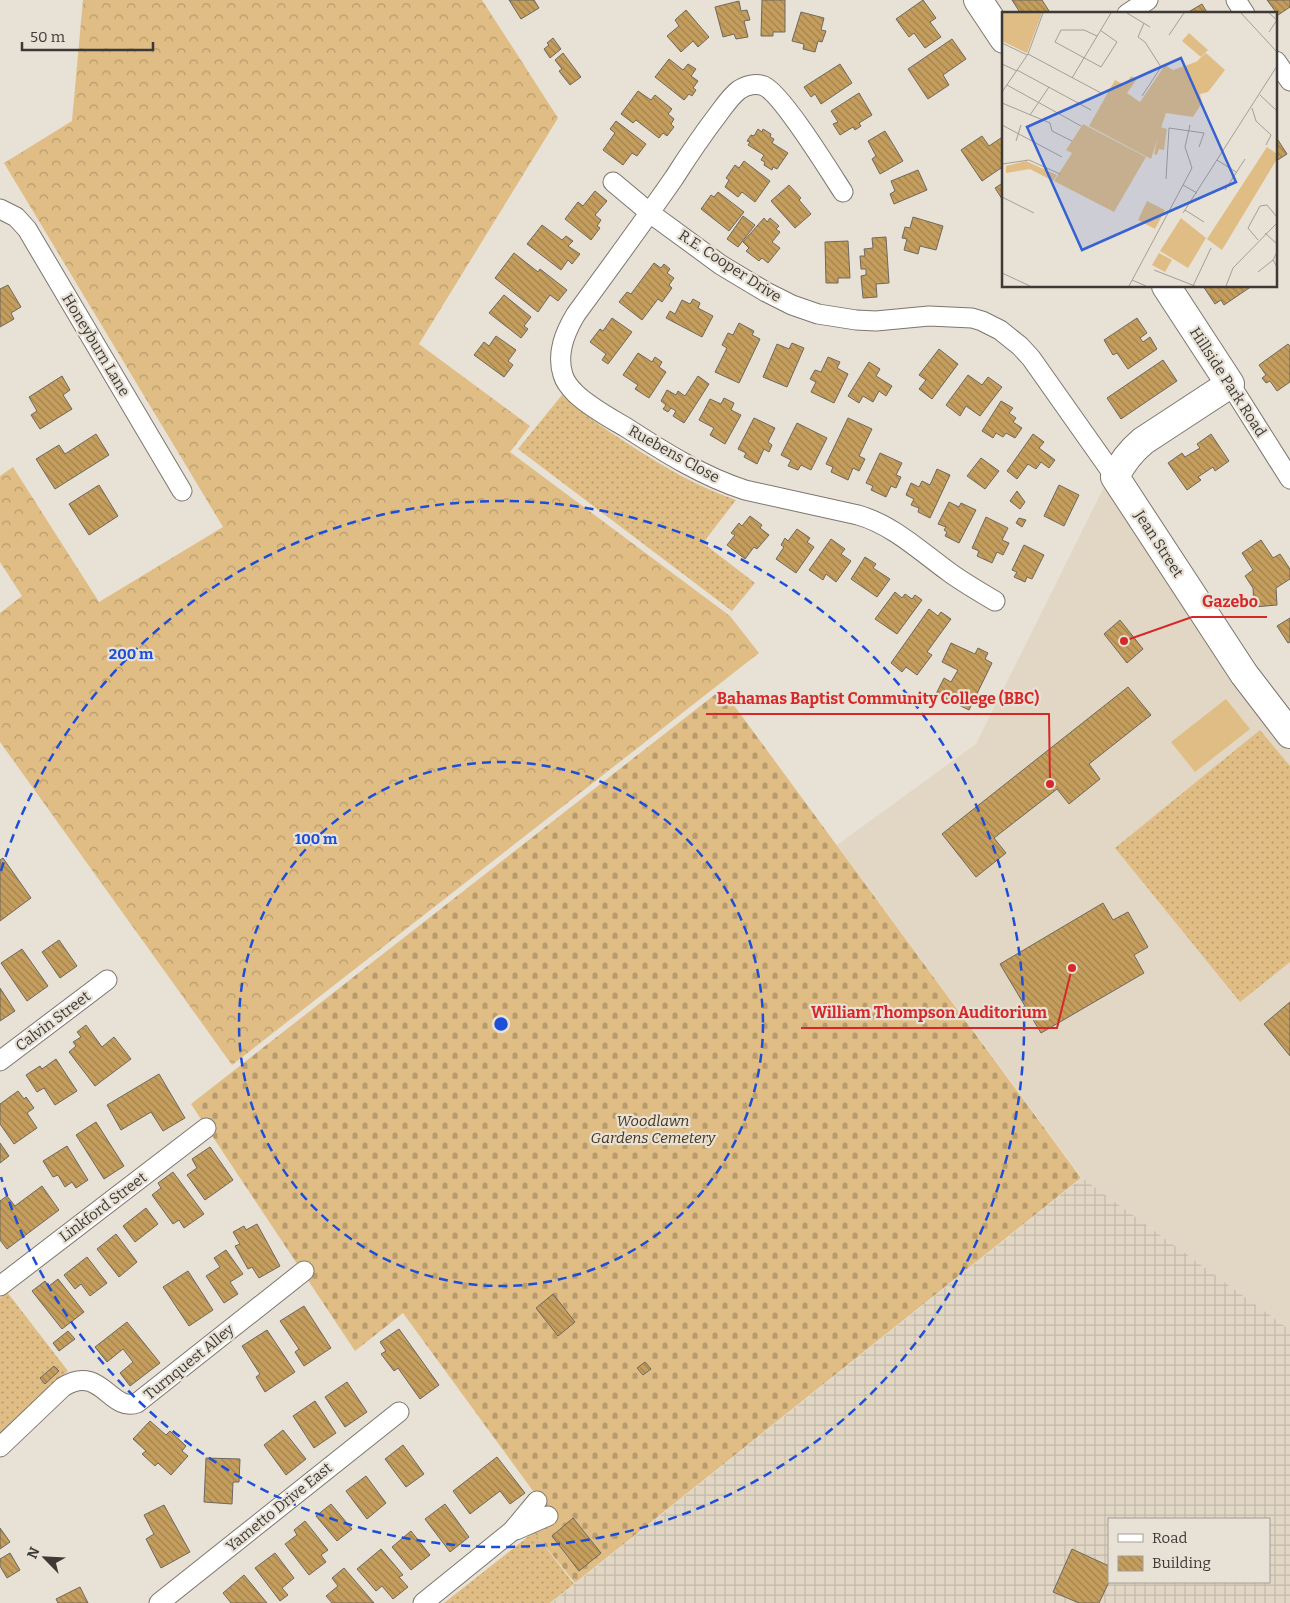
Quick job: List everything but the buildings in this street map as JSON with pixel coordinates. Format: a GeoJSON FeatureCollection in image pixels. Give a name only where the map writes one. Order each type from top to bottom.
{"type":"FeatureCollection","features":[{"type":"Feature","properties":{"kind":"street"},"geometry":{"type":"LineString","coordinates":[[978,0],[1002,36]]}},
{"type":"Feature","properties":{"kind":"street"},"geometry":{"type":"LineString","coordinates":[[1130,12],[1148,0]]}},
{"type":"Feature","properties":{"kind":"street"},"geometry":{"type":"LineString","coordinates":[[1236,0],[1244,12]]}},
{"type":"Feature","properties":{"kind":"street"},"geometry":{"type":"LineString","coordinates":[[1278,64],[1290,82]]}},
{"type":"Feature","properties":{"kind":"street","name":"Ruebens Close"},"geometry":{"type":"LineString","coordinates":[[843,192],[778,98],[766,87],[757,85],[750,85],[739,90],[731,97],[707,129],[650,213],[576,314],[568,327],[561,349],[563,376],[570,387],[584,401],[664,452],[716,479],[745,490],[858,515],[882,524],[950,573],[995,601]]}},
{"type":"Feature","properties":{"kind":"street","name":"R.E. Cooper Drive"},"geometry":{"type":"LineString","coordinates":[[613,182],[650,213],[721,265],[781,300],[805,310],[856,320],[876,321],[930,316],[972,318],[1000,330],[1020,346],[1031,358],[1115,477]]}},
{"type":"Feature","properties":{"kind":"street","name":"Honeyburn Lane"},"geometry":{"type":"LineString","coordinates":[[0,209],[16,218],[27,229],[182,491]]}},
{"type":"Feature","properties":{"kind":"street","name":"Hillside Park Road"},"geometry":{"type":"LineString","coordinates":[[1167,288],[1290,479]]}},
{"type":"Feature","properties":{"kind":"street"},"geometry":{"type":"LineString","coordinates":[[1115,477],[1131,451],[1143,441],[1230,384]]}},
{"type":"Feature","properties":{"kind":"street","name":"Jean Street"},"geometry":{"type":"LineString","coordinates":[[1115,477],[1244,674],[1290,734]]}},
{"type":"Feature","properties":{"kind":"street","name":"Calvin Street"},"geometry":{"type":"LineString","coordinates":[[0,1061],[106,980]]}},
{"type":"Feature","properties":{"kind":"street","name":"Linkford Street"},"geometry":{"type":"LineString","coordinates":[[0,1286],[206,1128]]}},
{"type":"Feature","properties":{"kind":"street","name":"Turnquest Alley"},"geometry":{"type":"LineString","coordinates":[[0,1447],[63,1387],[78,1380],[92,1382],[128,1405],[137,1403],[304,1270]]}},
{"type":"Feature","properties":{"kind":"street","name":"Yametto Drive East"},"geometry":{"type":"LineString","coordinates":[[159,1603],[399,1412]]}},
{"type":"Feature","properties":{"kind":"street"},"geometry":{"type":"LineString","coordinates":[[423,1603],[512,1531],[543,1509]]}},
{"type":"Feature","properties":{"kind":"shaded area"},"geometry":{"type":"Polygon","coordinates":[[[1106,483],[1240,686],[1290,748],[1290,1330],[1082,1178],[837,845],[976,744],[1106,483]]]}},
{"type":"Feature","properties":{"kind":"shaded area"},"geometry":{"type":"Polygon","coordinates":[[[1082,1178],[1290,1330],[1290,1603],[551,1603],[1082,1178]]]}},
{"type":"Feature","properties":{"kind":"green space"},"geometry":{"type":"Polygon","coordinates":[[[83,0],[482,0],[558,118],[419,344],[530,426],[510,452],[730,616],[759,653],[232,1065],[0,742],[0,613],[22,596],[0,562],[0,476],[13,467],[99,602],[223,527],[4,163],[72,121],[83,0]]]}},
{"type":"Feature","properties":{"kind":"green space"},"geometry":{"type":"Polygon","coordinates":[[[562,395],[603,428],[656,461],[695,483],[736,500],[703,543],[755,583],[732,611],[518,449],[562,395]]]}},
{"type":"Feature","properties":{"kind":"green space","name":"Woodlawn Gardens Cemetery"},"geometry":{"type":"Polygon","coordinates":[[[722,689],[1081,1178],[575,1583],[534,1532],[552,1517],[403,1313],[355,1351],[191,1104],[722,689]]]}},
{"type":"Feature","properties":{"kind":"green space"},"geometry":{"type":"Polygon","coordinates":[[[1226,699],[1250,729],[1195,772],[1171,742],[1226,699]]]}},
{"type":"Feature","properties":{"kind":"green space"},"geometry":{"type":"Polygon","coordinates":[[[1260,730],[1290,766],[1290,962],[1240,1002],[1115,848],[1260,730]]]}},
{"type":"Feature","properties":{"kind":"green space"},"geometry":{"type":"Polygon","coordinates":[[[7,1292],[68,1371],[0,1435],[0,1298],[7,1292]]]}},
{"type":"Feature","properties":{"kind":"green space"},"geometry":{"type":"Polygon","coordinates":[[[534,1532],[574,1584],[550,1603],[444,1603],[534,1532]]]}},
{"type":"Feature","properties":{"kind":"place","name":"Gazebo"},"geometry":{"type":"Point","coordinates":[1124,641]}},
{"type":"Feature","properties":{"kind":"place","name":"Bahamas Baptist Community College (BBC)"},"geometry":{"type":"Point","coordinates":[1050,784]}},
{"type":"Feature","properties":{"kind":"place","name":"William Thompson Auditorium"},"geometry":{"type":"Point","coordinates":[1072,968]}}]}
